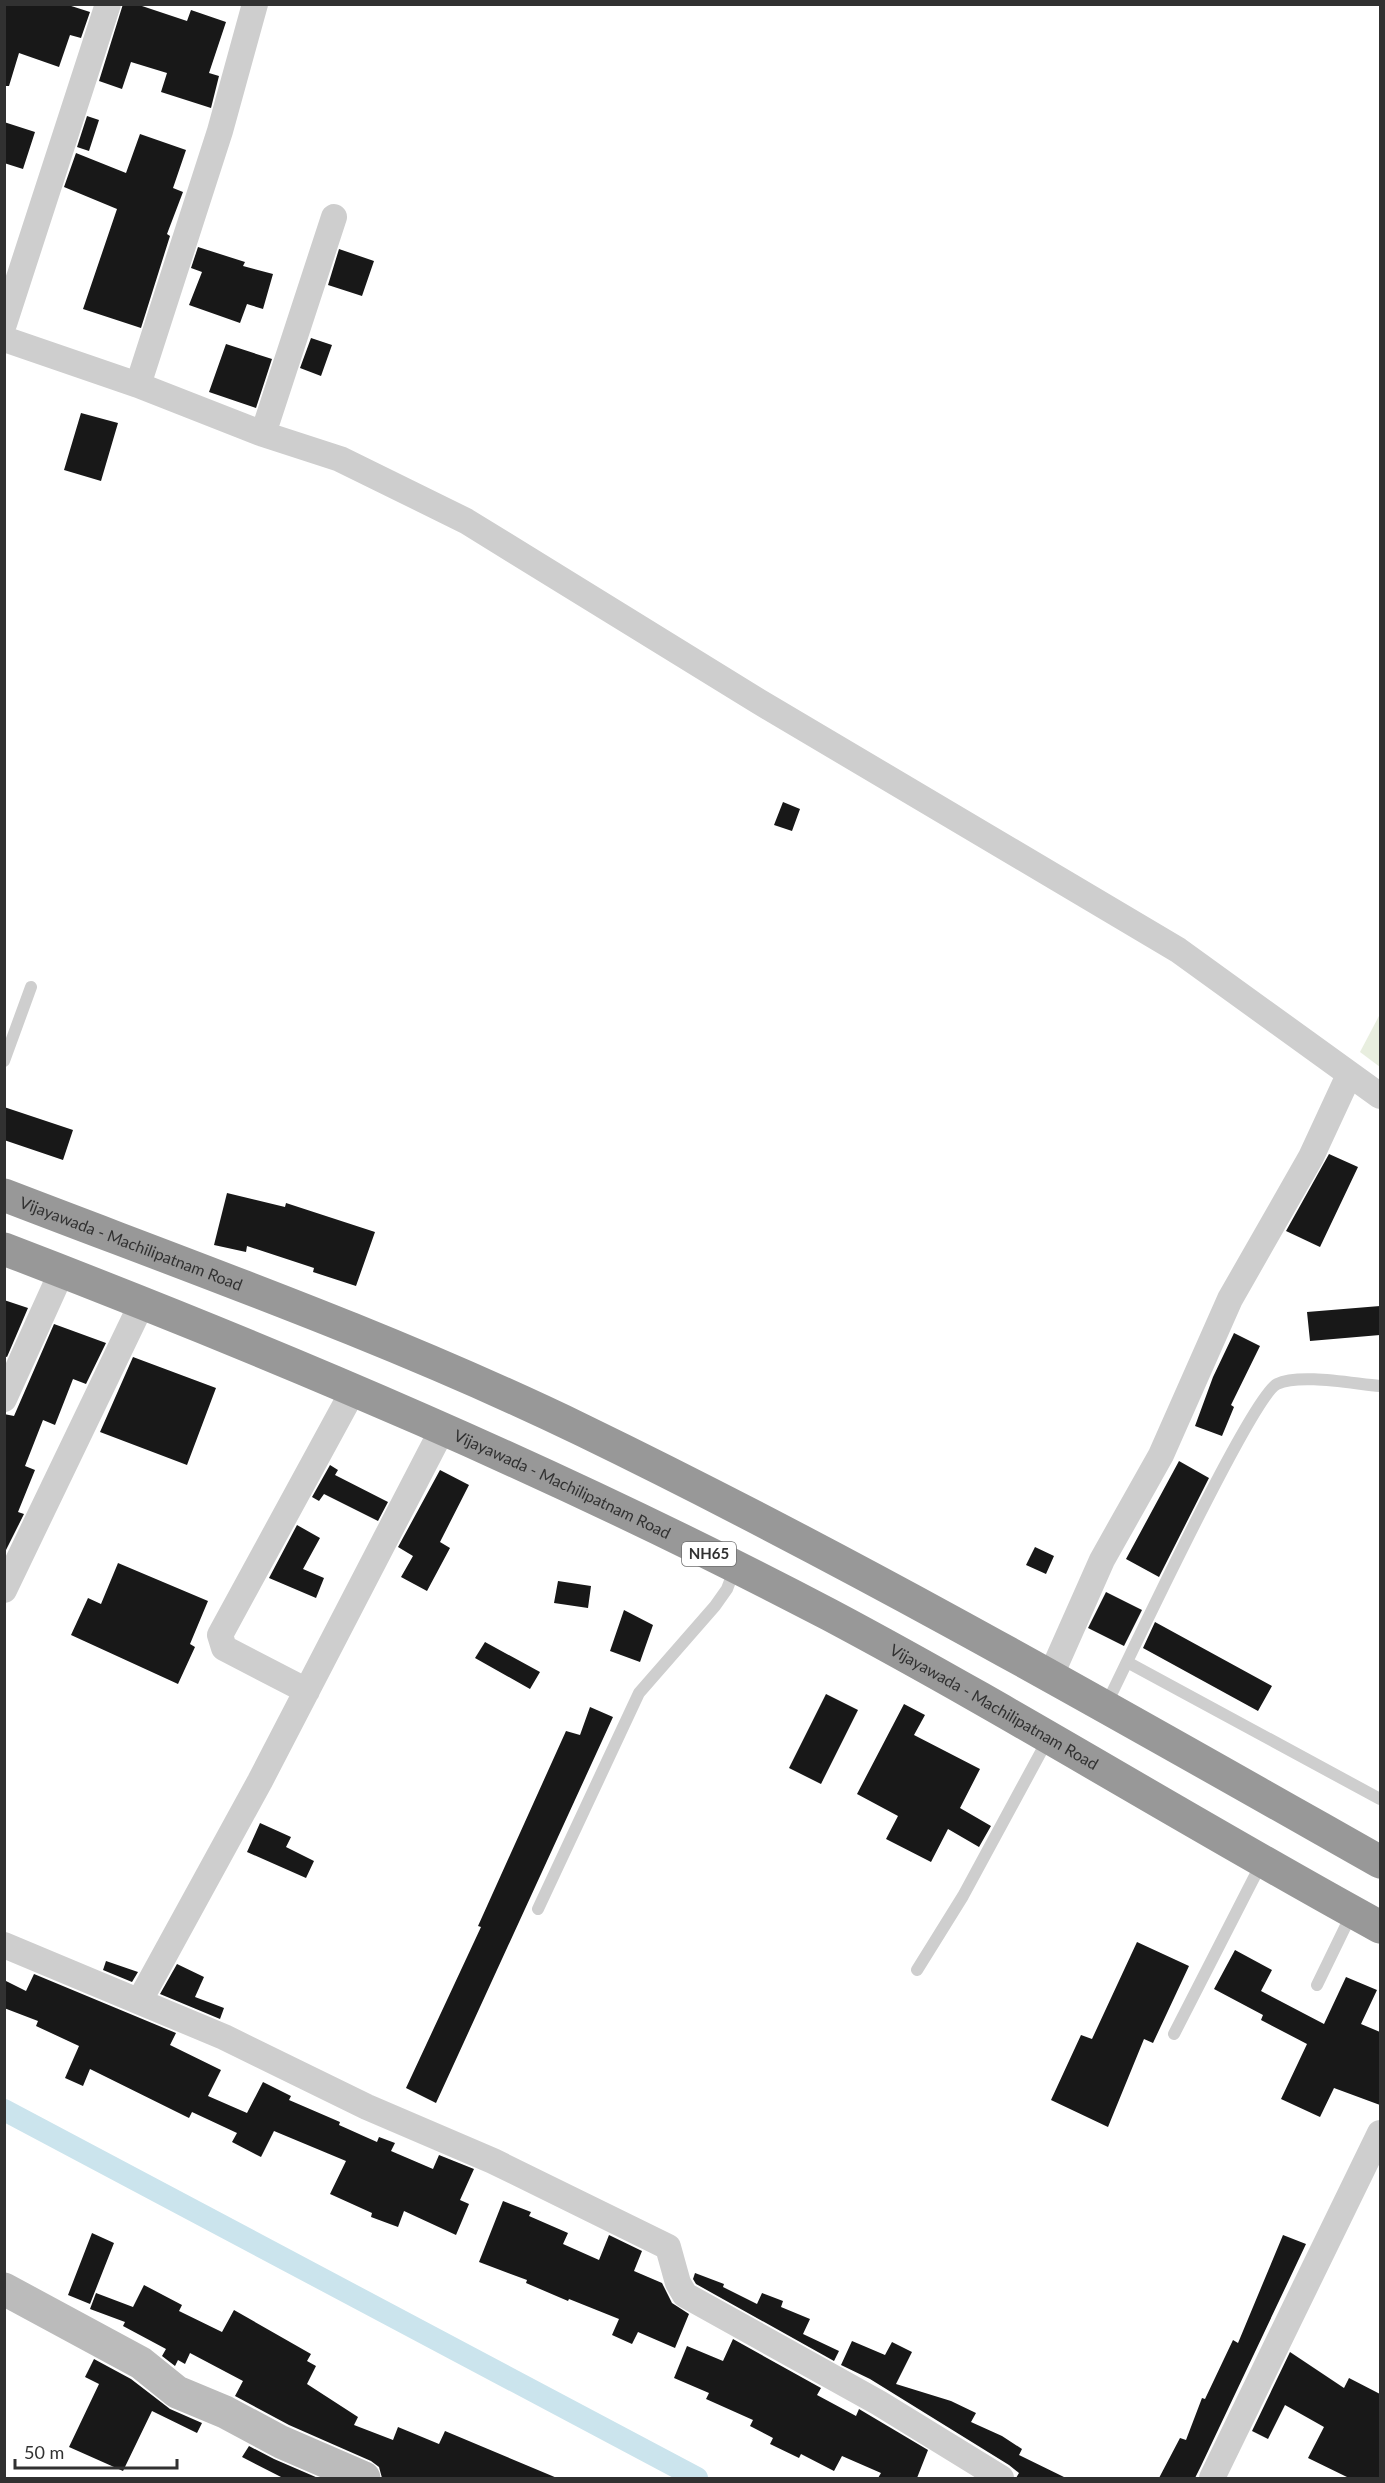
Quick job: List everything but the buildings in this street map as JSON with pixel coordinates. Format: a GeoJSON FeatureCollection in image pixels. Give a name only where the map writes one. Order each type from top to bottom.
{"type":"FeatureCollection","features":[{"type":"Feature","properties":{"kind":"highway","name":"Vijayawada - Machilipatnam Road"},"geometry":{"type":"LineString","coordinates":[[4,1195],[348,1326],[582,1430],[1051,1675],[1380,1862]]}},
{"type":"Feature","properties":{"kind":"highway","name":"Vijayawada - Machilipatnam Road"},"geometry":{"type":"LineString","coordinates":[[4,1249],[143,1301],[354,1389],[443,1428],[736,1567],[831,1616],[1048,1737],[1380,1927]]}},
{"type":"Feature","properties":{"kind":"street"},"geometry":{"type":"LineString","coordinates":[[4,324],[108,4]]}},
{"type":"Feature","properties":{"kind":"street"},"geometry":{"type":"LineString","coordinates":[[138,385],[220,131],[255,4]]}},
{"type":"Feature","properties":{"kind":"street"},"geometry":{"type":"LineString","coordinates":[[263,434],[334,217]]}},
{"type":"Feature","properties":{"kind":"street"},"geometry":{"type":"LineString","coordinates":[[4,339],[138,385],[263,434],[340,459],[466,521],[769,707],[1178,950],[1380,1096]]}},
{"type":"Feature","properties":{"kind":"street"},"geometry":{"type":"LineString","coordinates":[[1051,1675],[1102,1560],[1161,1455],[1230,1299],[1311,1157],[1349,1075]]}},
{"type":"Feature","properties":{"kind":"street"},"geometry":{"type":"LineString","coordinates":[[4,1399],[62,1271]]}},
{"type":"Feature","properties":{"kind":"street"},"geometry":{"type":"LineString","coordinates":[[4,1590],[143,1301]]}},
{"type":"Feature","properties":{"kind":"street"},"geometry":{"type":"LineString","coordinates":[[307,1691],[224,1648],[220,1635],[354,1389]]}},
{"type":"Feature","properties":{"kind":"street"},"geometry":{"type":"LineString","coordinates":[[140,2000],[307,1691],[443,1428]]}},
{"type":"Feature","properties":{"kind":"street"},"geometry":{"type":"LineString","coordinates":[[4,1945],[224,2037],[367,2107],[493,2161],[668,2247],[678,2283],[685,2295],[879,2403],[1001,2478]]}},
{"type":"Feature","properties":{"kind":"street"},"geometry":{"type":"LineString","coordinates":[[1212,2478],[1380,2133]]}},
{"type":"Feature","properties":{"kind":"street"},"geometry":{"type":"LineString","coordinates":[[4,2289],[141,2363],[177,2392],[225,2412],[280,2442],[364,2478]]}},
{"type":"Feature","properties":{"kind":"lane"},"geometry":{"type":"LineString","coordinates":[[4,1061],[32,987]]}},
{"type":"Feature","properties":{"kind":"lane"},"geometry":{"type":"LineString","coordinates":[[1106,1706],[1218,1481],[1268,1390],[1292,1380],[1380,1386]]}},
{"type":"Feature","properties":{"kind":"lane"},"geometry":{"type":"LineString","coordinates":[[538,1909],[639,1693],[715,1606],[727,1589],[736,1567]]}},
{"type":"Feature","properties":{"kind":"lane"},"geometry":{"type":"LineString","coordinates":[[1127,1662],[1380,1799]]}},
{"type":"Feature","properties":{"kind":"lane"},"geometry":{"type":"LineString","coordinates":[[917,1971],[963,1896],[1048,1737]]}},
{"type":"Feature","properties":{"kind":"lane"},"geometry":{"type":"LineString","coordinates":[[1174,2034],[1263,1862]]}},
{"type":"Feature","properties":{"kind":"lane"},"geometry":{"type":"LineString","coordinates":[[1317,1985],[1352,1912]]}},
{"type":"Feature","properties":{"kind":"green space"},"geometry":{"type":"Polygon","coordinates":[[[1380,1014],[1380,1067],[1360,1052],[1380,1014]]]}},
{"type":"Feature","properties":{"kind":"waterway"},"geometry":{"type":"LineString","coordinates":[[4,2110],[697,2478]]}}]}
